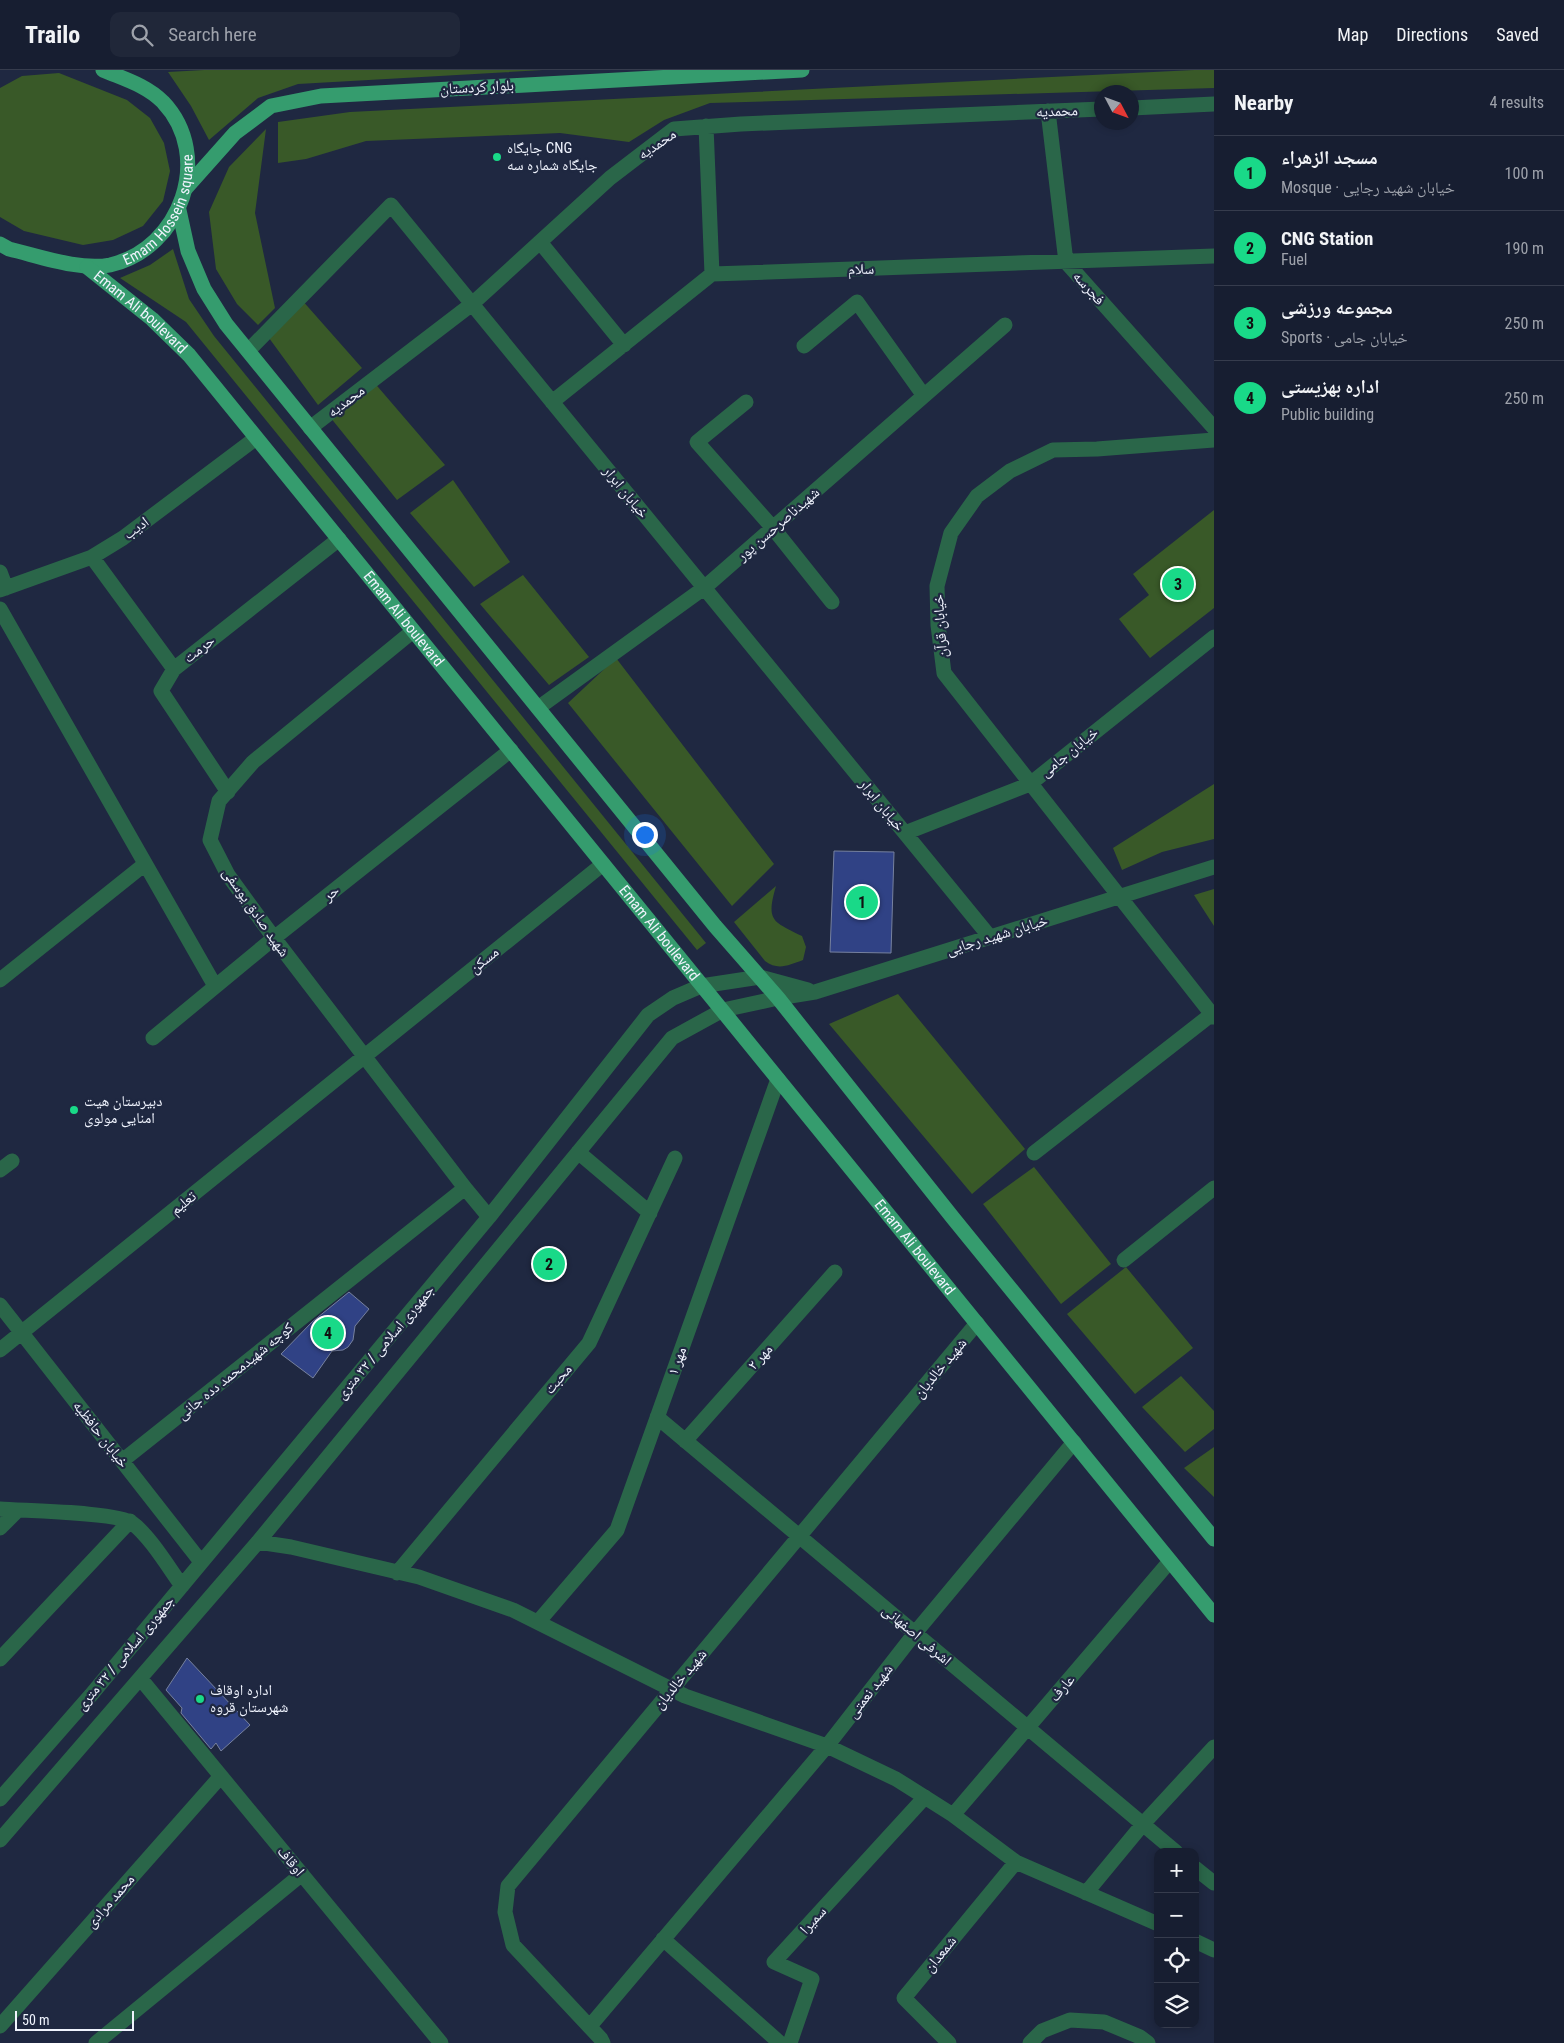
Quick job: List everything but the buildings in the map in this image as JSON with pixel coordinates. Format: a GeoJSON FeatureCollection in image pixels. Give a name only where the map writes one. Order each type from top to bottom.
{"type":"FeatureCollection","features":[{"type":"Feature","properties":{"kind":"main road","name":"Emam Hossein square"},"geometry":{"type":"LineString","coordinates":[[3,248],[88,267],[110,265],[132,258],[151,246],[167,229],[179,210],[186,188],[188,166],[185,143],[176,122],[164,103],[146,88],[103,70]]}},
{"type":"Feature","properties":{"kind":"main road","name":"بلوار کردستان"},"geometry":{"type":"LineString","coordinates":[[186,188],[236,133],[271,106],[321,96],[802,70]]}},
{"type":"Feature","properties":{"kind":"main road"},"geometry":{"type":"LineString","coordinates":[[179,210],[188,250],[204,289],[226,324],[715,926],[778,998],[953,1218],[1214,1539]]}},
{"type":"Feature","properties":{"kind":"main road","name":"Emam Ali boulevard"},"geometry":{"type":"LineString","coordinates":[[88,267],[152,319],[189,355],[1214,1615]]}},
{"type":"Feature","properties":{"kind":"street"},"geometry":{"type":"LineString","coordinates":[[1139,108],[1214,104]]}},
{"type":"Feature","properties":{"kind":"street","name":"محمدیه"},"geometry":{"type":"LineString","coordinates":[[310,428],[472,304],[610,178],[674,129],[1094,109]]}},
{"type":"Feature","properties":{"kind":"street","name":"فجرسه"},"geometry":{"type":"LineString","coordinates":[[1048,111],[1066,262],[1214,428]]}},
{"type":"Feature","properties":{"kind":"street"},"geometry":{"type":"LineString","coordinates":[[552,402],[712,274],[706,126]]}},
{"type":"Feature","properties":{"kind":"street","name":"خیابان ابرار"},"geometry":{"type":"LineString","coordinates":[[248,351],[391,206],[990,937]]}},
{"type":"Feature","properties":{"kind":"street"},"geometry":{"type":"LineString","coordinates":[[540,242],[624,345]]}},
{"type":"Feature","properties":{"kind":"street","name":"سلام"},"geometry":{"type":"LineString","coordinates":[[712,274],[1214,256]]}},
{"type":"Feature","properties":{"kind":"street"},"geometry":{"type":"LineString","coordinates":[[804,346],[858,302],[924,396]]}},
{"type":"Feature","properties":{"kind":"street","name":"شهیدناصرحسن پور"},"geometry":{"type":"LineString","coordinates":[[538,708],[704,588],[1005,325]]}},
{"type":"Feature","properties":{"kind":"street"},"geometry":{"type":"LineString","coordinates":[[746,402],[697,442],[773,528],[832,602]]}},
{"type":"Feature","properties":{"kind":"street","name":"ادیب"},"geometry":{"type":"LineString","coordinates":[[3,589],[92,557],[123,538],[256,438]]}},
{"type":"Feature","properties":{"kind":"street","name":"خیابان قرآن"},"geometry":{"type":"LineString","coordinates":[[1213,1015],[1118,897],[944,673],[938,625],[937,586],[951,534],[977,496],[1010,471],[1053,450],[1097,449],[1214,440]]}},
{"type":"Feature","properties":{"kind":"street","name":"حرمت"},"geometry":{"type":"LineString","coordinates":[[228,792],[162,691],[174,669],[339,539]]}},
{"type":"Feature","properties":{"kind":"street"},"geometry":{"type":"LineString","coordinates":[[92,557],[174,669]]}},
{"type":"Feature","properties":{"kind":"street"},"geometry":{"type":"LineString","coordinates":[[0,572],[3,589]]}},
{"type":"Feature","properties":{"kind":"street"},"geometry":{"type":"LineString","coordinates":[[0,609],[215,986]]}},
{"type":"Feature","properties":{"kind":"street","name":"شهید صادق یوسفی"},"geometry":{"type":"LineString","coordinates":[[413,631],[253,762],[219,801],[210,840],[228,875],[274,938],[465,1188],[490,1217]]}},
{"type":"Feature","properties":{"kind":"street","name":"خیابان جامی"},"geometry":{"type":"LineString","coordinates":[[905,833],[1030,784],[1214,637]]}},
{"type":"Feature","properties":{"kind":"street","name":"حر"},"geometry":{"type":"LineString","coordinates":[[153,1038],[274,938],[511,750]]}},
{"type":"Feature","properties":{"kind":"street"},"geometry":{"type":"LineString","coordinates":[[0,980],[146,864]]}},
{"type":"Feature","properties":{"kind":"street","name":"مسکن"},"geometry":{"type":"LineString","coordinates":[[365,1056],[603,864]]}},
{"type":"Feature","properties":{"kind":"street","name":"خیابان شهید رجایی"},"geometry":{"type":"LineString","coordinates":[[723,1010],[814,992],[1214,867]]}},
{"type":"Feature","properties":{"kind":"street","name":"جمهوری اسلامی / ۳۲ متری"},"geometry":{"type":"LineString","coordinates":[[0,1799],[91,1695],[490,1217],[648,1015],[673,998],[701,986],[760,977],[814,992]]}},
{"type":"Feature","properties":{"kind":"street","name":"جمهوری اسلامی / ۳۲ متری"},"geometry":{"type":"LineString","coordinates":[[0,1840],[258,1542],[672,1038],[723,1010]]}},
{"type":"Feature","properties":{"kind":"street"},"geometry":{"type":"LineString","coordinates":[[1034,1153],[1213,1015]]}},
{"type":"Feature","properties":{"kind":"street","name":"تعلیم"},"geometry":{"type":"LineString","coordinates":[[0,1350],[365,1056]]}},
{"type":"Feature","properties":{"kind":"street","name":"مهر ۱"},"geometry":{"type":"LineString","coordinates":[[538,1622],[618,1530],[778,1078]]}},
{"type":"Feature","properties":{"kind":"street"},"geometry":{"type":"LineString","coordinates":[[578,1152],[650,1213]]}},
{"type":"Feature","properties":{"kind":"street","name":"محبت"},"geometry":{"type":"LineString","coordinates":[[397,1573],[589,1343],[675,1158]]}},
{"type":"Feature","properties":{"kind":"street","name":"کوچه شهیدمحمد دده جانی"},"geometry":{"type":"LineString","coordinates":[[122,1461],[465,1188]]}},
{"type":"Feature","properties":{"kind":"street"},"geometry":{"type":"LineString","coordinates":[[1124,1260],[1214,1188]]}},
{"type":"Feature","properties":{"kind":"street","name":"مهر ۲"},"geometry":{"type":"LineString","coordinates":[[685,1441],[835,1272]]}},
{"type":"Feature","properties":{"kind":"street","name":"خیابان حافظیه"},"geometry":{"type":"LineString","coordinates":[[0,1305],[201,1562]]}},
{"type":"Feature","properties":{"kind":"street","name":"شهید خالدیان"},"geometry":{"type":"LineString","coordinates":[[603,2043],[590,2026],[514,1945],[505,1912],[508,1886],[977,1323]]}},
{"type":"Feature","properties":{"kind":"street","name":"اشرفی اصفهانی"},"geometry":{"type":"LineString","coordinates":[[657,1418],[1171,1848]]}},
{"type":"Feature","properties":{"kind":"street","name":"شهید نعمتی"},"geometry":{"type":"LineString","coordinates":[[590,2026],[827,1746],[915,1633],[1074,1442]]}},
{"type":"Feature","properties":{"kind":"street"},"geometry":{"type":"LineString","coordinates":[[0,1510],[109,1516],[130,1521],[140,1529],[182,1586]]}},
{"type":"Feature","properties":{"kind":"street"},"geometry":{"type":"LineString","coordinates":[[0,1528],[16,1511]]}},
{"type":"Feature","properties":{"kind":"street"},"geometry":{"type":"LineString","coordinates":[[0,1659],[130,1521]]}},
{"type":"Feature","properties":{"kind":"street"},"geometry":{"type":"LineString","coordinates":[[258,1542],[291,1547],[419,1577],[514,1610],[685,1696],[827,1746],[896,1778],[953,1815],[1016,1862],[1154,1922]]}},
{"type":"Feature","properties":{"kind":"street","name":"عارف"},"geometry":{"type":"LineString","coordinates":[[953,1815],[1170,1561]]}},
{"type":"Feature","properties":{"kind":"street","name":"اوقاف"},"geometry":{"type":"LineString","coordinates":[[140,1678],[441,2043]]}},
{"type":"Feature","properties":{"kind":"street"},"geometry":{"type":"LineString","coordinates":[[91,1695],[111,1712]]}},
{"type":"Feature","properties":{"kind":"street"},"geometry":{"type":"LineString","coordinates":[[1086,1893],[1143,1824],[1214,1747]]}},
{"type":"Feature","properties":{"kind":"street","name":"محمد مرادی"},"geometry":{"type":"LineString","coordinates":[[0,2026],[221,1776]]}},
{"type":"Feature","properties":{"kind":"street","name":"سمیرا"},"geometry":{"type":"LineString","coordinates":[[790,2043],[812,1979],[774,1962],[925,1797]]}},
{"type":"Feature","properties":{"kind":"street","name":"شمعدان"},"geometry":{"type":"LineString","coordinates":[[949,2043],[904,1998],[1016,1862]]}},
{"type":"Feature","properties":{"kind":"street"},"geometry":{"type":"LineString","coordinates":[[1199,1871],[1214,1883]]}},
{"type":"Feature","properties":{"kind":"street"},"geometry":{"type":"LineString","coordinates":[[96,2043],[302,1874]]}},
{"type":"Feature","properties":{"kind":"street"},"geometry":{"type":"LineString","coordinates":[[663,1938],[780,2043]]}},
{"type":"Feature","properties":{"kind":"street"},"geometry":{"type":"LineString","coordinates":[[1199,1943],[1214,1950]]}},
{"type":"Feature","properties":{"kind":"street"},"geometry":{"type":"LineString","coordinates":[[1030,2043],[1042,2031],[1070,2020],[1104,2022],[1140,2037],[1148,2043]]}},
{"type":"Feature","properties":{"kind":"green space"},"geometry":{"type":"Polygon","coordinates":[[[204,70],[543,70],[298,84],[258,98],[209,140],[191,106],[168,72],[204,70]]]}},
{"type":"Feature","properties":{"kind":"green space"},"geometry":{"type":"Polygon","coordinates":[[[1214,70],[1214,88],[1139,90],[1139,85],[1094,85],[1094,92],[710,103],[664,120],[629,142],[560,133],[366,141],[306,159],[278,163],[278,122],[350,112],[1214,70]]]}},
{"type":"Feature","properties":{"kind":"green space"},"geometry":{"type":"Polygon","coordinates":[[[59,73],[127,100],[150,118],[164,143],[170,171],[163,201],[143,226],[113,240],[83,245],[24,231],[0,217],[0,88],[22,76],[59,73]]]}},
{"type":"Feature","properties":{"kind":"green space"},"geometry":{"type":"Polygon","coordinates":[[[266,129],[255,213],[275,308],[258,325],[237,304],[216,269],[209,212],[229,167],[266,129]]]}},
{"type":"Feature","properties":{"kind":"green space"},"geometry":{"type":"Polygon","coordinates":[[[173,249],[189,299],[214,336],[706,943],[697,950],[186,322],[120,278],[150,265],[173,249]]]}},
{"type":"Feature","properties":{"kind":"green space"},"geometry":{"type":"Polygon","coordinates":[[[301,299],[362,368],[318,405],[269,338],[301,299]]]}},
{"type":"Feature","properties":{"kind":"green space"},"geometry":{"type":"Polygon","coordinates":[[[372,380],[445,465],[397,500],[330,417],[372,380]]]}},
{"type":"Feature","properties":{"kind":"green space"},"geometry":{"type":"Polygon","coordinates":[[[453,480],[510,562],[474,587],[410,513],[453,480]]]}},
{"type":"Feature","properties":{"kind":"green space"},"geometry":{"type":"Polygon","coordinates":[[[1214,510],[1214,608],[1150,658],[1119,619],[1149,595],[1133,574],[1214,510]]]}},
{"type":"Feature","properties":{"kind":"green space"},"geometry":{"type":"Polygon","coordinates":[[[523,575],[589,657],[549,685],[480,604],[523,575]]]}},
{"type":"Feature","properties":{"kind":"green space"},"geometry":{"type":"Polygon","coordinates":[[[616,658],[774,864],[732,906],[568,703],[616,658]]]}},
{"type":"Feature","properties":{"kind":"green space"},"geometry":{"type":"Polygon","coordinates":[[[1214,784],[1214,839],[1162,852],[1122,870],[1113,848],[1214,784]]]}},
{"type":"Feature","properties":{"kind":"green space"},"geometry":{"type":"Polygon","coordinates":[[[776,886],[772,906],[774,918],[784,927],[802,936],[806,947],[803,960],[784,966],[774,966],[765,961],[734,922],[776,886]]]}},
{"type":"Feature","properties":{"kind":"green space"},"geometry":{"type":"Polygon","coordinates":[[[1214,889],[1214,926],[1194,895],[1214,889]]]}},
{"type":"Feature","properties":{"kind":"green space"},"geometry":{"type":"Polygon","coordinates":[[[898,994],[1025,1149],[972,1194],[829,1024],[898,994]]]}},
{"type":"Feature","properties":{"kind":"green space"},"geometry":{"type":"Polygon","coordinates":[[[1034,1167],[1111,1264],[1061,1304],[983,1204],[1034,1167]]]}},
{"type":"Feature","properties":{"kind":"green space"},"geometry":{"type":"Polygon","coordinates":[[[1126,1267],[1193,1348],[1135,1394],[1067,1314],[1126,1267]]]}},
{"type":"Feature","properties":{"kind":"green space"},"geometry":{"type":"Polygon","coordinates":[[[1181,1376],[1214,1411],[1214,1429],[1185,1452],[1142,1407],[1181,1376]]]}},
{"type":"Feature","properties":{"kind":"green space"},"geometry":{"type":"Polygon","coordinates":[[[1214,1447],[1214,1497],[1184,1468],[1214,1447]]]}},
{"type":"Feature","properties":{"kind":"place","name":"جایگاه CNG جایگاه شماره سه"},"geometry":{"type":"Point","coordinates":[497,157]}},
{"type":"Feature","properties":{"kind":"place","name":"مجموعه ورزشی"},"geometry":{"type":"Point","coordinates":[1178,584]}},
{"type":"Feature","properties":{"kind":"place","name":"مسجد الزهراء"},"geometry":{"type":"Point","coordinates":[862,902]}},
{"type":"Feature","properties":{"kind":"place","name":"دبیرستان هیت امنایی مولوی"},"geometry":{"type":"Point","coordinates":[74,1110]}},
{"type":"Feature","properties":{"kind":"place","name":"CNG Station"},"geometry":{"type":"Point","coordinates":[549,1264]}},
{"type":"Feature","properties":{"kind":"place","name":"اداره بهزیستی"},"geometry":{"type":"Point","coordinates":[328,1333]}},
{"type":"Feature","properties":{"kind":"place","name":"اداره اوقاف شهرستان قروه"},"geometry":{"type":"Point","coordinates":[200,1699]}}]}
